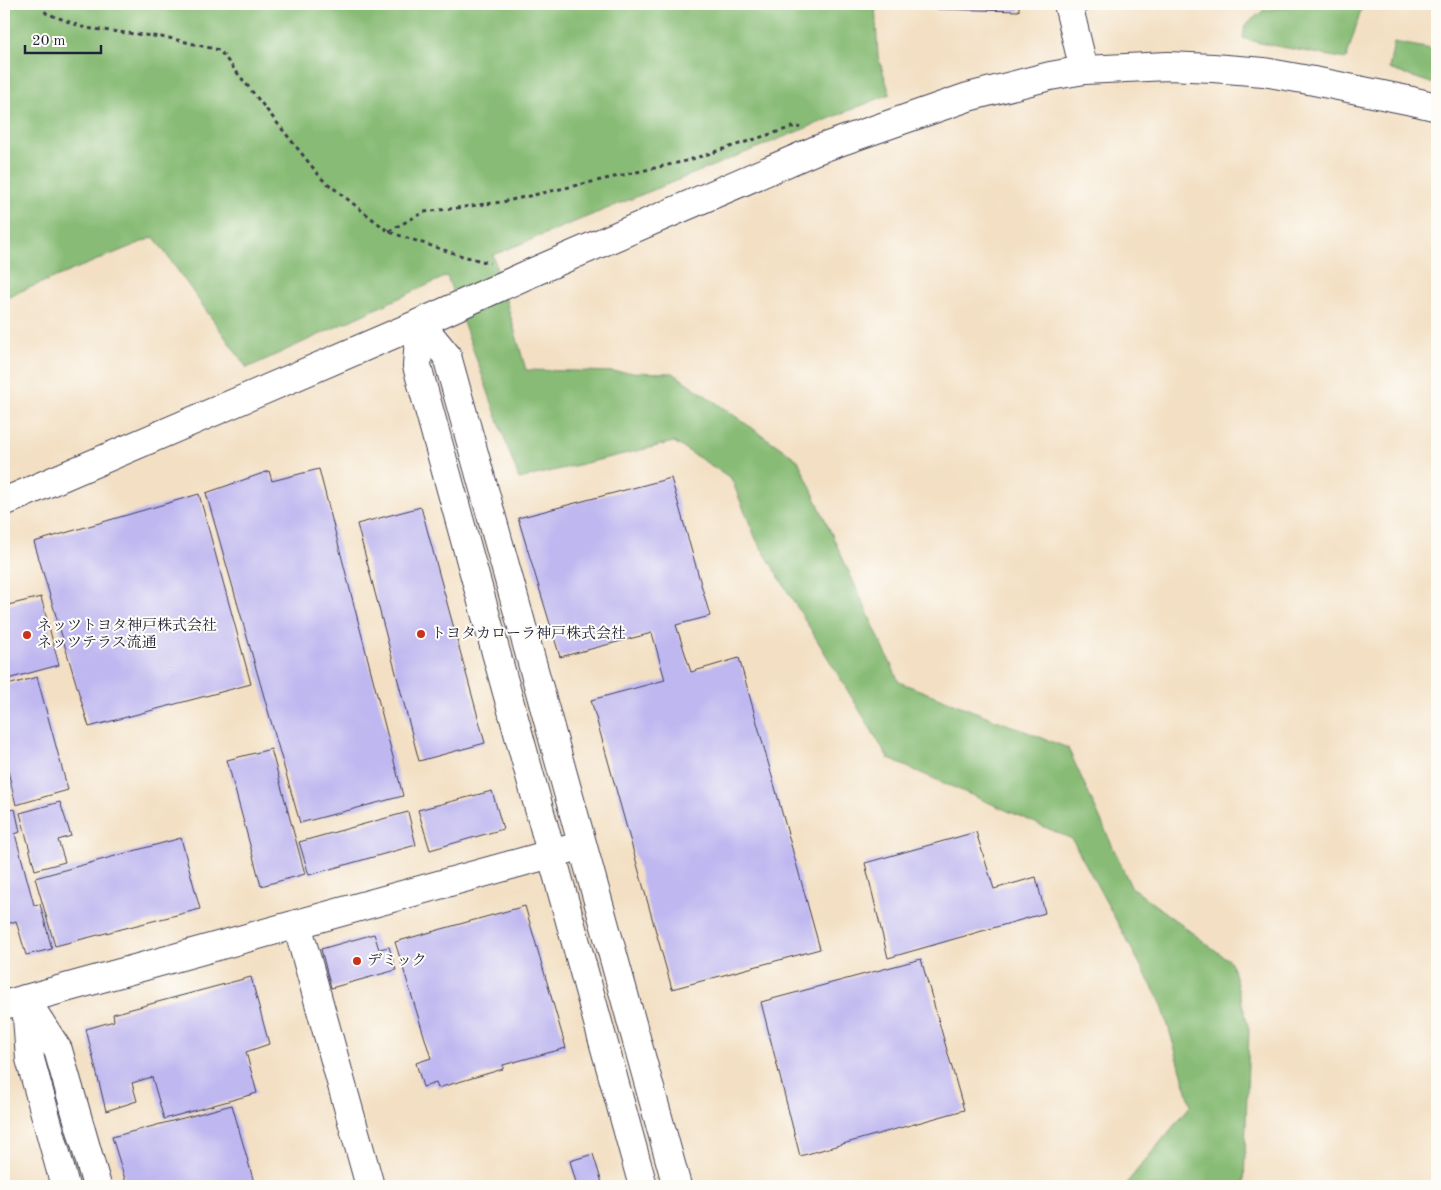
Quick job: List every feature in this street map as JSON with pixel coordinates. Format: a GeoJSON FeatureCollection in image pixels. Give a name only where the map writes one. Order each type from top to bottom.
{"type":"FeatureCollection","features":[{"type":"Feature","properties":{"kind":"street"},"geometry":{"type":"LineString","coordinates":[[1068,4],[1084,70]]}},
{"type":"Feature","properties":{"kind":"street"},"geometry":{"type":"LineString","coordinates":[[4,502],[819,149],[968,97],[1050,76],[1084,70],[1168,66],[1264,72],[1437,107]]}},
{"type":"Feature","properties":{"kind":"street"},"geometry":{"type":"LineString","coordinates":[[420,323],[447,356],[677,1186]]}},
{"type":"Feature","properties":{"kind":"street"},"geometry":{"type":"LineString","coordinates":[[420,323],[417,366],[643,1186]]}},
{"type":"Feature","properties":{"kind":"street"},"geometry":{"type":"LineString","coordinates":[[14,1002],[582,845]]}},
{"type":"Feature","properties":{"kind":"street"},"geometry":{"type":"LineString","coordinates":[[296,924],[370,1186]]}},
{"type":"Feature","properties":{"kind":"street"},"geometry":{"type":"LineString","coordinates":[[14,1002],[65,1186]]}},
{"type":"Feature","properties":{"kind":"street"},"geometry":{"type":"LineString","coordinates":[[14,1002],[58,1050],[96,1186]]}},
{"type":"Feature","properties":{"kind":"path"},"geometry":{"type":"LineString","coordinates":[[41,4],[46,13],[85,28],[170,38],[219,50],[322,179],[389,232],[459,255],[489,262],[493,270]]}},
{"type":"Feature","properties":{"kind":"path"},"geometry":{"type":"LineString","coordinates":[[389,232],[424,212],[502,202],[652,169],[686,161],[796,126],[816,136],[819,149]]}},
{"type":"Feature","properties":{"kind":"green space"},"geometry":{"type":"Polygon","coordinates":[[[4,4],[875,4],[878,56],[890,94],[493,255],[526,370],[673,373],[798,460],[899,682],[1068,748],[1131,887],[1231,962],[1249,1029],[1244,1186],[1124,1186],[1191,1105],[1162,1005],[1072,839],[889,759],[756,539],[731,478],[674,442],[519,479],[447,276],[247,368],[154,237],[4,298],[4,4]]]}},
{"type":"Feature","properties":{"kind":"green space"},"geometry":{"type":"Polygon","coordinates":[[[1312,4],[1363,4],[1346,59],[1260,43],[1243,38],[1245,25],[1264,10],[1312,4]]]}},
{"type":"Feature","properties":{"kind":"green space"},"geometry":{"type":"Polygon","coordinates":[[[1394,42],[1437,50],[1437,85],[1389,69],[1394,42]]]}},
{"type":"Feature","properties":{"kind":"building"},"geometry":{"type":"Polygon","coordinates":[[[937,4],[1019,4],[1019,11],[937,9],[937,4]]]}},
{"type":"Feature","properties":{"kind":"building"},"geometry":{"type":"Polygon","coordinates":[[[319,469],[403,796],[300,823],[206,493],[269,471],[272,481],[319,469]]]}},
{"type":"Feature","properties":{"kind":"building"},"geometry":{"type":"Polygon","coordinates":[[[671,478],[710,616],[676,625],[691,672],[739,658],[820,949],[672,989],[591,700],[665,680],[652,633],[560,657],[518,518],[671,478]]]}},
{"type":"Feature","properties":{"kind":"building"},"geometry":{"type":"Polygon","coordinates":[[[199,494],[251,684],[89,727],[34,542],[199,494]]]}},
{"type":"Feature","properties":{"kind":"building","name":"トヨタカローラ神戸株式会社"},"geometry":{"type":"Polygon","coordinates":[[[421,507],[485,743],[419,761],[357,524],[421,507]]]}},
{"type":"Feature","properties":{"kind":"building","name":"ネッツトヨタ神戸株式会社 ネッツテラス流通"},"geometry":{"type":"Polygon","coordinates":[[[41,597],[59,665],[4,680],[4,606],[41,597]]]}},
{"type":"Feature","properties":{"kind":"building"},"geometry":{"type":"Polygon","coordinates":[[[37,677],[68,790],[16,805],[4,754],[4,686],[37,677]]]}},
{"type":"Feature","properties":{"kind":"building"},"geometry":{"type":"Polygon","coordinates":[[[271,749],[305,874],[261,886],[227,760],[271,749]]]}},
{"type":"Feature","properties":{"kind":"building"},"geometry":{"type":"Polygon","coordinates":[[[492,791],[503,829],[430,850],[418,810],[492,791]]]}},
{"type":"Feature","properties":{"kind":"building"},"geometry":{"type":"Polygon","coordinates":[[[4,793],[9,810],[15,809],[20,832],[15,834],[34,905],[40,904],[52,949],[26,955],[16,921],[4,925],[4,793]]]}},
{"type":"Feature","properties":{"kind":"building"},"geometry":{"type":"Polygon","coordinates":[[[60,802],[71,836],[58,840],[65,862],[35,870],[20,813],[60,802]]]}},
{"type":"Feature","properties":{"kind":"building"},"geometry":{"type":"Polygon","coordinates":[[[408,812],[416,845],[309,875],[299,842],[408,812]]]}},
{"type":"Feature","properties":{"kind":"building"},"geometry":{"type":"Polygon","coordinates":[[[976,832],[994,889],[1036,877],[1045,913],[888,958],[865,863],[976,832]]]}},
{"type":"Feature","properties":{"kind":"building"},"geometry":{"type":"Polygon","coordinates":[[[181,838],[200,909],[55,946],[35,878],[181,838]]]}},
{"type":"Feature","properties":{"kind":"building"},"geometry":{"type":"Polygon","coordinates":[[[525,906],[566,1048],[503,1065],[503,1069],[438,1088],[436,1083],[423,1087],[416,1063],[431,1058],[395,942],[525,906]]]}},
{"type":"Feature","properties":{"kind":"building"},"geometry":{"type":"Polygon","coordinates":[[[374,934],[379,949],[389,947],[396,970],[331,988],[321,949],[374,934]]]}},
{"type":"Feature","properties":{"kind":"building"},"geometry":{"type":"Polygon","coordinates":[[[921,959],[964,1110],[800,1156],[761,1002],[921,959]]]}},
{"type":"Feature","properties":{"kind":"building"},"geometry":{"type":"Polygon","coordinates":[[[251,977],[269,1044],[246,1052],[257,1093],[164,1119],[152,1077],[132,1083],[137,1101],[106,1111],[86,1029],[114,1021],[113,1014],[251,977]]]}},
{"type":"Feature","properties":{"kind":"building"},"geometry":{"type":"Polygon","coordinates":[[[232,1105],[255,1186],[127,1186],[112,1137],[232,1105]]]}},
{"type":"Feature","properties":{"kind":"building"},"geometry":{"type":"Polygon","coordinates":[[[593,1154],[603,1186],[577,1186],[570,1161],[593,1154]]]}},
{"type":"Feature","properties":{"kind":"building"},"geometry":{"type":"Polygon","coordinates":[[[22,1180],[24,1186],[4,1186],[4,1185],[22,1180]]]}},
{"type":"Feature","properties":{"kind":"place","name":"トヨタカローラ神戸株式会社"},"geometry":{"type":"Point","coordinates":[421,634]}},
{"type":"Feature","properties":{"kind":"place","name":"ネッツトヨタ神戸株式会社 ネッツテラス流通"},"geometry":{"type":"Point","coordinates":[27,635]}},
{"type":"Feature","properties":{"kind":"place","name":"デミック"},"geometry":{"type":"Point","coordinates":[357,961]}}]}
